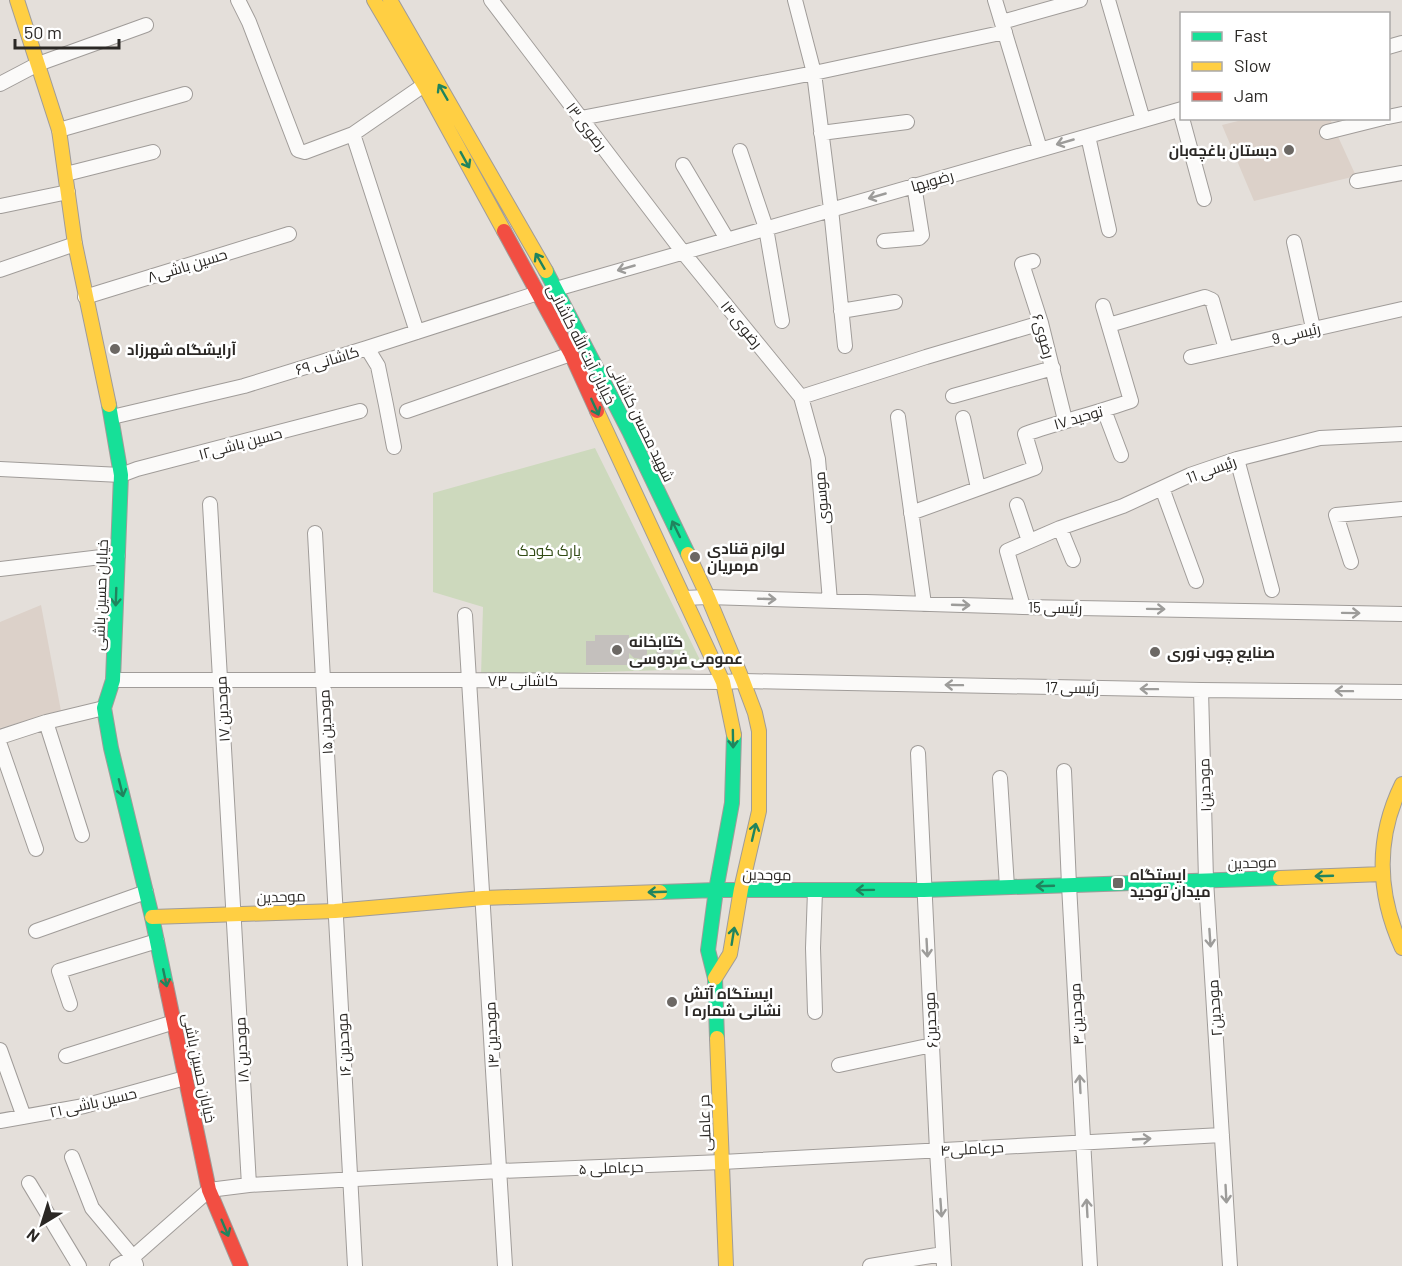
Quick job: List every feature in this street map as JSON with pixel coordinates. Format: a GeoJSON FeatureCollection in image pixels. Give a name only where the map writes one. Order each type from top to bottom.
{"type":"FeatureCollection","features":[{"type":"Feature","properties":{"kind":"main road","name":"خیابان حسین باشی"},"geometry":{"type":"LineString","coordinates":[[17,0],[59,130],[75,244],[112,417],[121,475],[113,680],[104,708],[111,748],[152,916],[209,1190],[241,1266]]}},
{"type":"Feature","properties":{"kind":"main road","name":"خیابان آیت الله کاشانی"},"geometry":{"type":"LineString","coordinates":[[374,0],[424,85],[571,354],[723,682]]}},
{"type":"Feature","properties":{"kind":"main road","name":"شهید محسن کاشانی"},"geometry":{"type":"LineString","coordinates":[[390,0],[556,289],[629,430],[708,597],[743,681],[759,730],[759,811],[741,889]]}},
{"type":"Feature","properties":{"kind":"main road"},"geometry":{"type":"LineString","coordinates":[[538,293],[556,289]]}},
{"type":"Feature","properties":{"kind":"main road"},"geometry":{"type":"LineString","coordinates":[[716,890],[732,803],[734,732],[723,682]]}},
{"type":"Feature","properties":{"kind":"main road"},"geometry":{"type":"LineString","coordinates":[[1402,784],[1391,809],[1385,832],[1382,874],[1389,916],[1402,948]]}},
{"type":"Feature","properties":{"kind":"main road","name":"موحدین"},"geometry":{"type":"LineString","coordinates":[[152,916],[335,911],[483,898],[741,889],[924,890],[1382,874]]}},
{"type":"Feature","properties":{"kind":"main road"},"geometry":{"type":"LineString","coordinates":[[715,978],[730,954],[741,889]]}},
{"type":"Feature","properties":{"kind":"main road","name":"حر عاملی"},"geometry":{"type":"LineString","coordinates":[[716,890],[708,950],[715,978],[726,1266]]}},
{"type":"Feature","properties":{"kind":"street"},"geometry":{"type":"LineString","coordinates":[[238,0],[249,22],[298,150],[305,152],[353,134],[424,85]]}},
{"type":"Feature","properties":{"kind":"street","name":"رضوی ۱۳"},"geometry":{"type":"LineString","coordinates":[[491,0],[682,251]]}},
{"type":"Feature","properties":{"kind":"street"},"geometry":{"type":"LineString","coordinates":[[795,0],[814,73],[845,346]]}},
{"type":"Feature","properties":{"kind":"street"},"geometry":{"type":"LineString","coordinates":[[995,0],[1040,149]]}},
{"type":"Feature","properties":{"kind":"street"},"geometry":{"type":"LineString","coordinates":[[581,118],[814,73],[1003,27],[1080,0]]}},
{"type":"Feature","properties":{"kind":"street"},"geometry":{"type":"LineString","coordinates":[[1108,0],[1143,120]]}},
{"type":"Feature","properties":{"kind":"street"},"geometry":{"type":"LineString","coordinates":[[0,84],[38,64],[146,25]]}},
{"type":"Feature","properties":{"kind":"street"},"geometry":{"type":"LineString","coordinates":[[59,130],[185,94]]}},
{"type":"Feature","properties":{"kind":"street","name":"رضویها"},"geometry":{"type":"LineString","coordinates":[[556,289],[1040,149],[1143,120],[1180,113]]}},
{"type":"Feature","properties":{"kind":"street"},"geometry":{"type":"LineString","coordinates":[[1183,120],[1204,199]]}},
{"type":"Feature","properties":{"kind":"street"},"geometry":{"type":"LineString","coordinates":[[1327,132],[1375,120]]}},
{"type":"Feature","properties":{"kind":"street"},"geometry":{"type":"LineString","coordinates":[[821,133],[907,122]]}},
{"type":"Feature","properties":{"kind":"street"},"geometry":{"type":"LineString","coordinates":[[353,134],[417,332]]}},
{"type":"Feature","properties":{"kind":"street"},"geometry":{"type":"LineString","coordinates":[[1088,136],[1109,230]]}},
{"type":"Feature","properties":{"kind":"street"},"geometry":{"type":"LineString","coordinates":[[740,151],[766,228],[782,321]]}},
{"type":"Feature","properties":{"kind":"street"},"geometry":{"type":"LineString","coordinates":[[66,174],[153,152]]}},
{"type":"Feature","properties":{"kind":"street"},"geometry":{"type":"LineString","coordinates":[[683,165],[727,239]]}},
{"type":"Feature","properties":{"kind":"street"},"geometry":{"type":"LineString","coordinates":[[1357,181],[1402,173]]}},
{"type":"Feature","properties":{"kind":"street"},"geometry":{"type":"LineString","coordinates":[[884,241],[919,238],[922,235],[914,185]]}},
{"type":"Feature","properties":{"kind":"street"},"geometry":{"type":"LineString","coordinates":[[1,206],[68,192]]}},
{"type":"Feature","properties":{"kind":"street","name":"حسین باشی۸"},"geometry":{"type":"LineString","coordinates":[[85,297],[289,234]]}},
{"type":"Feature","properties":{"kind":"street"},"geometry":{"type":"LineString","coordinates":[[1294,242],[1313,328]]}},
{"type":"Feature","properties":{"kind":"street"},"geometry":{"type":"LineString","coordinates":[[0,270],[75,244]]}},
{"type":"Feature","properties":{"kind":"street","name":"رضوی ۱۴"},"geometry":{"type":"LineString","coordinates":[[682,251],[801,397]]}},
{"type":"Feature","properties":{"kind":"street","name":"رضوی۶"},"geometry":{"type":"LineString","coordinates":[[1033,261],[1022,264],[1041,323],[1065,420]]}},
{"type":"Feature","properties":{"kind":"street","name":"کاشانی ۶۹"},"geometry":{"type":"LineString","coordinates":[[112,417],[244,386],[538,293]]}},
{"type":"Feature","properties":{"kind":"street"},"geometry":{"type":"LineString","coordinates":[[1103,306],[1109,325],[1205,297],[1212,300],[1226,349]]}},
{"type":"Feature","properties":{"kind":"street"},"geometry":{"type":"LineString","coordinates":[[841,311],[895,302]]}},
{"type":"Feature","properties":{"kind":"street","name":"رئیسی 9"},"geometry":{"type":"LineString","coordinates":[[1191,357],[1402,309]]}},
{"type":"Feature","properties":{"kind":"street"},"geometry":{"type":"LineString","coordinates":[[801,397],[1041,323]]}},
{"type":"Feature","properties":{"kind":"street","name":"توحید ۱۷"},"geometry":{"type":"LineString","coordinates":[[978,488],[1035,468],[1025,434],[1131,401],[1109,325]]}},
{"type":"Feature","properties":{"kind":"street"},"geometry":{"type":"LineString","coordinates":[[367,348],[378,366],[394,447]]}},
{"type":"Feature","properties":{"kind":"street"},"geometry":{"type":"LineString","coordinates":[[407,411],[571,354]]}},
{"type":"Feature","properties":{"kind":"street"},"geometry":{"type":"LineString","coordinates":[[954,396],[1053,368]]}},
{"type":"Feature","properties":{"kind":"street","name":"موسوی"},"geometry":{"type":"LineString","coordinates":[[801,397],[818,459],[830,601]]}},
{"type":"Feature","properties":{"kind":"street"},"geometry":{"type":"LineString","coordinates":[[1104,410],[1121,455]]}},
{"type":"Feature","properties":{"kind":"street","name":"حسین باشی۱۲"},"geometry":{"type":"LineString","coordinates":[[0,469],[121,475],[360,411]]}},
{"type":"Feature","properties":{"kind":"street"},"geometry":{"type":"LineString","coordinates":[[898,417],[924,604]]}},
{"type":"Feature","properties":{"kind":"street"},"geometry":{"type":"LineString","coordinates":[[911,513],[978,488],[963,418]]}},
{"type":"Feature","properties":{"kind":"street","name":"رئیسی 11"},"geometry":{"type":"LineString","coordinates":[[1023,607],[1007,551],[1060,528],[1123,506],[1190,475],[1237,459],[1320,438],[1402,434]]}},
{"type":"Feature","properties":{"kind":"street"},"geometry":{"type":"LineString","coordinates":[[1237,459],[1272,590]]}},
{"type":"Feature","properties":{"kind":"street"},"geometry":{"type":"LineString","coordinates":[[1162,488],[1196,581]]}},
{"type":"Feature","properties":{"kind":"street","name":"موحدین ۱۷"},"geometry":{"type":"LineString","coordinates":[[210,504],[234,914]]}},
{"type":"Feature","properties":{"kind":"street"},"geometry":{"type":"LineString","coordinates":[[1017,505],[1029,541]]}},
{"type":"Feature","properties":{"kind":"street"},"geometry":{"type":"LineString","coordinates":[[1351,561],[1336,515],[1402,509]]}},
{"type":"Feature","properties":{"kind":"street"},"geometry":{"type":"LineString","coordinates":[[1060,528],[1073,560]]}},
{"type":"Feature","properties":{"kind":"street","name":"موحدین ۱۵"},"geometry":{"type":"LineString","coordinates":[[315,533],[335,911]]}},
{"type":"Feature","properties":{"kind":"street"},"geometry":{"type":"LineString","coordinates":[[0,569],[118,555]]}},
{"type":"Feature","properties":{"kind":"street","name":"رئیسی 15"},"geometry":{"type":"LineString","coordinates":[[684,598],[1402,614]]}},
{"type":"Feature","properties":{"kind":"street","name":"موحدین ۱۴"},"geometry":{"type":"LineString","coordinates":[[465,615],[505,1266]]}},
{"type":"Feature","properties":{"kind":"street","name":"کاشانی ۷۳"},"geometry":{"type":"LineString","coordinates":[[113,680],[743,681]]}},
{"type":"Feature","properties":{"kind":"street","name":"رئیسی 17"},"geometry":{"type":"LineString","coordinates":[[743,681],[1402,692]]}},
{"type":"Feature","properties":{"kind":"street","name":"موحدین۱"},"geometry":{"type":"LineString","coordinates":[[1201,690],[1206,880]]}},
{"type":"Feature","properties":{"kind":"street"},"geometry":{"type":"LineString","coordinates":[[0,737],[46,722],[104,708]]}},
{"type":"Feature","properties":{"kind":"street"},"geometry":{"type":"LineString","coordinates":[[46,722],[82,835]]}},
{"type":"Feature","properties":{"kind":"street"},"geometry":{"type":"LineString","coordinates":[[0,745],[36,849]]}},
{"type":"Feature","properties":{"kind":"street","name":"موحدین۶"},"geometry":{"type":"LineString","coordinates":[[918,753],[944,1260]]}},
{"type":"Feature","properties":{"kind":"street","name":"موحدین ۴"},"geometry":{"type":"LineString","coordinates":[[1064,771],[1090,1266]]}},
{"type":"Feature","properties":{"kind":"street"},"geometry":{"type":"LineString","coordinates":[[1000,778],[1007,887]]}},
{"type":"Feature","properties":{"kind":"street","name":"موحدین۲"},"geometry":{"type":"LineString","coordinates":[[1206,880],[1230,1266]]}},
{"type":"Feature","properties":{"kind":"street"},"geometry":{"type":"LineString","coordinates":[[815,891],[813,948],[815,1012]]}},
{"type":"Feature","properties":{"kind":"street"},"geometry":{"type":"LineString","coordinates":[[36,931],[146,892]]}},
{"type":"Feature","properties":{"kind":"street","name":"موحدین ۱۶"},"geometry":{"type":"LineString","coordinates":[[335,911],[355,1266]]}},
{"type":"Feature","properties":{"kind":"street","name":"موحدین ۱۸"},"geometry":{"type":"LineString","coordinates":[[234,914],[249,1185]]}},
{"type":"Feature","properties":{"kind":"street"},"geometry":{"type":"LineString","coordinates":[[70,1004],[59,971],[157,940]]}},
{"type":"Feature","properties":{"kind":"street"},"geometry":{"type":"LineString","coordinates":[[66,1056],[174,1022]]}},
{"type":"Feature","properties":{"kind":"street"},"geometry":{"type":"LineString","coordinates":[[839,1065],[932,1045]]}},
{"type":"Feature","properties":{"kind":"street"},"geometry":{"type":"LineString","coordinates":[[0,1050],[24,1117]]}},
{"type":"Feature","properties":{"kind":"street","name":"حسین باشی ۲۱"},"geometry":{"type":"LineString","coordinates":[[0,1121],[84,1106],[186,1078]]}},
{"type":"Feature","properties":{"kind":"street","name":"حرعاملی۴"},"geometry":{"type":"LineString","coordinates":[[723,1162],[1222,1135]]}},
{"type":"Feature","properties":{"kind":"street"},"geometry":{"type":"LineString","coordinates":[[72,1157],[92,1208],[135,1262]]}},
{"type":"Feature","properties":{"kind":"street","name":"حرعاملی ۵"},"geometry":{"type":"LineString","coordinates":[[209,1190],[249,1185],[350,1179],[723,1162]]}},
{"type":"Feature","properties":{"kind":"street"},"geometry":{"type":"LineString","coordinates":[[28,1183],[79,1266]]}},
{"type":"Feature","properties":{"kind":"street"},"geometry":{"type":"LineString","coordinates":[[117,1266],[135,1262],[209,1190]]}},
{"type":"Feature","properties":{"kind":"street"},"geometry":{"type":"LineString","coordinates":[[870,1266],[944,1260]]}},
{"type":"Feature","properties":{"kind":"shaded area","name":"دبستان باغچه‌بان"},"geometry":{"type":"Polygon","coordinates":[[[1242,120],[1330,120],[1356,176],[1254,201],[1222,125],[1242,120]]]}},
{"type":"Feature","properties":{"kind":"shaded area"},"geometry":{"type":"Polygon","coordinates":[[[41,605],[61,711],[0,728],[0,622],[41,605]]]}},
{"type":"Feature","properties":{"kind":"green space","name":"پارک کودک"},"geometry":{"type":"Polygon","coordinates":[[[595,448],[700,660],[696,669],[481,676],[483,607],[433,592],[433,493],[595,448]]]}},
{"type":"Feature","properties":{"kind":"building"},"geometry":{"type":"Polygon","coordinates":[[[666,633],[680,640],[669,660],[656,653],[666,633]]]}},
{"type":"Feature","properties":{"kind":"building","name":"کتابخانه عمومی فردوسی"},"geometry":{"type":"Polygon","coordinates":[[[595,635],[629,635],[629,645],[635,640],[642,641],[647,646],[647,654],[642,659],[634,658],[629,653],[629,665],[586,665],[586,641],[595,641],[595,635]]]}},
{"type":"Feature","properties":{"kind":"traffic: fast"},"geometry":{"type":"LineString","coordinates":[[546,271],[629,431],[688,554]]}},
{"type":"Feature","properties":{"kind":"traffic: fast"},"geometry":{"type":"LineString","coordinates":[[109,405],[121,475],[113,680],[104,708],[111,748],[166,985]]}},
{"type":"Feature","properties":{"kind":"traffic: fast"},"geometry":{"type":"LineString","coordinates":[[717,1038],[715,978],[708,950],[732,803],[734,735]]}},
{"type":"Feature","properties":{"kind":"traffic: fast"},"geometry":{"type":"LineString","coordinates":[[660,892],[924,890],[1280,878]]}},
{"type":"Feature","properties":{"kind":"traffic: slow"},"geometry":{"type":"LineString","coordinates":[[17,0],[59,130],[75,244],[109,405]]}},
{"type":"Feature","properties":{"kind":"traffic: slow"},"geometry":{"type":"LineString","coordinates":[[374,0],[424,85],[504,231]]}},
{"type":"Feature","properties":{"kind":"traffic: slow"},"geometry":{"type":"LineString","coordinates":[[390,0],[546,271]]}},
{"type":"Feature","properties":{"kind":"traffic: slow"},"geometry":{"type":"LineString","coordinates":[[597,411],[723,682],[734,735]]}},
{"type":"Feature","properties":{"kind":"traffic: slow"},"geometry":{"type":"LineString","coordinates":[[688,554],[743,681],[759,731],[759,811],[741,889],[730,954],[715,978]]}},
{"type":"Feature","properties":{"kind":"traffic: slow"},"geometry":{"type":"LineString","coordinates":[[1402,784],[1387,825],[1382,866],[1388,907],[1402,948]]}},
{"type":"Feature","properties":{"kind":"traffic: slow"},"geometry":{"type":"LineString","coordinates":[[1280,878],[1382,874]]}},
{"type":"Feature","properties":{"kind":"traffic: slow"},"geometry":{"type":"LineString","coordinates":[[152,917],[335,911],[483,898],[660,892]]}},
{"type":"Feature","properties":{"kind":"traffic: slow"},"geometry":{"type":"LineString","coordinates":[[717,1038],[726,1266]]}},
{"type":"Feature","properties":{"kind":"traffic: jam"},"geometry":{"type":"LineString","coordinates":[[504,231],[571,354],[597,411]]}},
{"type":"Feature","properties":{"kind":"traffic: jam"},"geometry":{"type":"LineString","coordinates":[[166,985],[209,1190],[241,1266]]}},
{"type":"Feature","properties":{"kind":"place","name":"دبستان باغچه‌بان"},"geometry":{"type":"Point","coordinates":[1289,150]}},
{"type":"Feature","properties":{"kind":"place","name":"آرایشگاه شهرزاد"},"geometry":{"type":"Point","coordinates":[115,349]}},
{"type":"Feature","properties":{"kind":"place","name":"لوازم قنادی مرمریان"},"geometry":{"type":"Point","coordinates":[695,557]}},
{"type":"Feature","properties":{"kind":"place","name":"کتابخانه عمومی فردوسی"},"geometry":{"type":"Point","coordinates":[617,650]}},
{"type":"Feature","properties":{"kind":"place","name":"صنایع چوب نوری"},"geometry":{"type":"Point","coordinates":[1155,652]}},
{"type":"Feature","properties":{"kind":"place","name":"ایستگاه میدان توحید"},"geometry":{"type":"Point","coordinates":[1118,883]}},
{"type":"Feature","properties":{"kind":"place","name":"ایستگاه آتش نشانی شماره ۱"},"geometry":{"type":"Point","coordinates":[672,1002]}}]}
